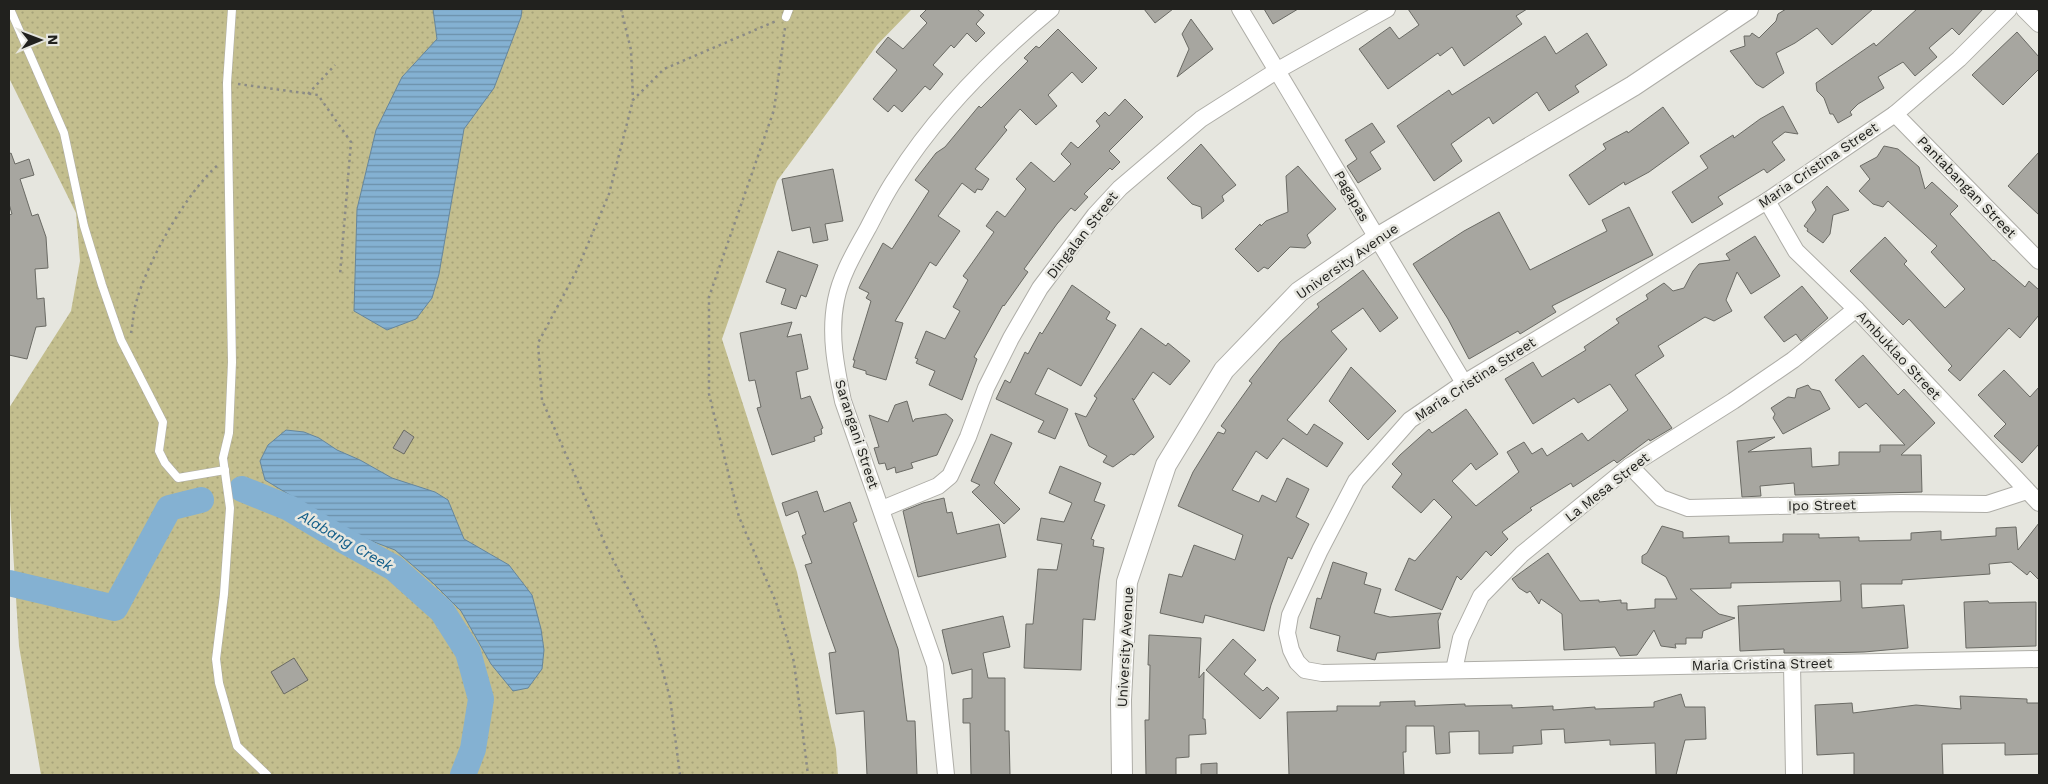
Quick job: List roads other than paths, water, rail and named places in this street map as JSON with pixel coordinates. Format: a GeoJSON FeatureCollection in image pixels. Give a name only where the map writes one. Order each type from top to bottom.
{"type":"FeatureCollection","features":[{"type":"Feature","properties":{"kind":"street","name":"Sarangani Street"},"geometry":{"type":"LineString","coordinates":[[946,775],[935,666],[844,401],[835,366],[833,324],[836,299],[850,261],[896,178],[941,116],[988,64],[1051,9]]}},
{"type":"Feature","properties":{"kind":"street","name":"Pagapas"},"geometry":{"type":"LineString","coordinates":[[1240,9],[1464,383]]}},
{"type":"Feature","properties":{"kind":"street","name":"Dingalan Street"},"geometry":{"type":"LineString","coordinates":[[882,509],[938,486],[950,476],[968,437],[986,388],[1011,338],[1040,288],[1095,215],[1120,188],[1201,120],[1278,70],[1386,9]]}},
{"type":"Feature","properties":{"kind":"street","name":"University Avenue"},"geometry":{"type":"LineString","coordinates":[[1122,775],[1121,700],[1127,582],[1166,465],[1224,370],[1299,292],[1377,238],[1633,86],[1748,9]]}},
{"type":"Feature","properties":{"kind":"street","name":"Maria Cristina Street"},"geometry":{"type":"LineString","coordinates":[[2009,9],[1959,59],[1895,114],[1767,201],[1464,383],[1410,420],[1356,482],[1320,550],[1290,615],[1287,633],[1291,650],[1297,662],[1305,670],[1322,673],[2039,658]]}},
{"type":"Feature","properties":{"kind":"street"},"geometry":{"type":"LineString","coordinates":[[2024,9],[2039,24]]}},
{"type":"Feature","properties":{"kind":"street","name":"Pantabangan Street"},"geometry":{"type":"LineString","coordinates":[[1895,114],[2039,261]]}},
{"type":"Feature","properties":{"kind":"street","name":"Ambuklao Street"},"geometry":{"type":"LineString","coordinates":[[1767,201],[1796,251],[1856,309],[2039,503]]}},
{"type":"Feature","properties":{"kind":"street","name":"La Mesa Street"},"geometry":{"type":"LineString","coordinates":[[1454,670],[1462,638],[1481,596],[1522,554],[1630,466],[1733,402],[1793,360],[1856,309]]}},
{"type":"Feature","properties":{"kind":"street","name":"Ipo Street"},"geometry":{"type":"LineString","coordinates":[[1630,466],[1661,498],[1688,508],[1901,503],[1987,504],[2027,492]]}},
{"type":"Feature","properties":{"kind":"street"},"geometry":{"type":"LineString","coordinates":[[1792,664],[1794,775]]}},
{"type":"Feature","properties":{"kind":"lane"},"geometry":{"type":"LineString","coordinates":[[10,9],[64,133],[84,226],[102,285],[128,355],[163,422],[159,451],[165,463],[178,478],[225,470]]}},
{"type":"Feature","properties":{"kind":"lane"},"geometry":{"type":"LineString","coordinates":[[232,9],[227,83],[232,362],[229,433],[223,458],[230,508],[224,594],[216,659],[219,683],[237,746],[267,775]]}},
{"type":"Feature","properties":{"kind":"water"},"geometry":{"type":"Polygon","coordinates":[[[433,9],[522,9],[521,17],[494,88],[464,129],[439,274],[432,298],[416,319],[387,330],[354,311],[357,209],[376,130],[402,77],[437,39],[433,9]]]}},
{"type":"Feature","properties":{"kind":"water"},"geometry":{"type":"Polygon","coordinates":[[[286,430],[304,432],[319,438],[337,450],[360,460],[392,478],[435,492],[448,500],[464,539],[509,565],[532,595],[541,629],[544,650],[542,669],[528,688],[513,691],[491,664],[461,611],[433,583],[395,550],[356,535],[265,480],[260,461],[268,445],[286,430]]]}},
{"type":"Feature","properties":{"kind":"waterway","name":"Alabang Creek"},"geometry":{"type":"LineString","coordinates":[[242,489],[289,508],[394,568],[442,611],[468,652],[481,699],[473,749],[463,775]]}},
{"type":"Feature","properties":{"kind":"waterway","name":"Alabang Creek"},"geometry":{"type":"LineString","coordinates":[[9,583],[115,608],[169,508],[201,500]]}}]}
